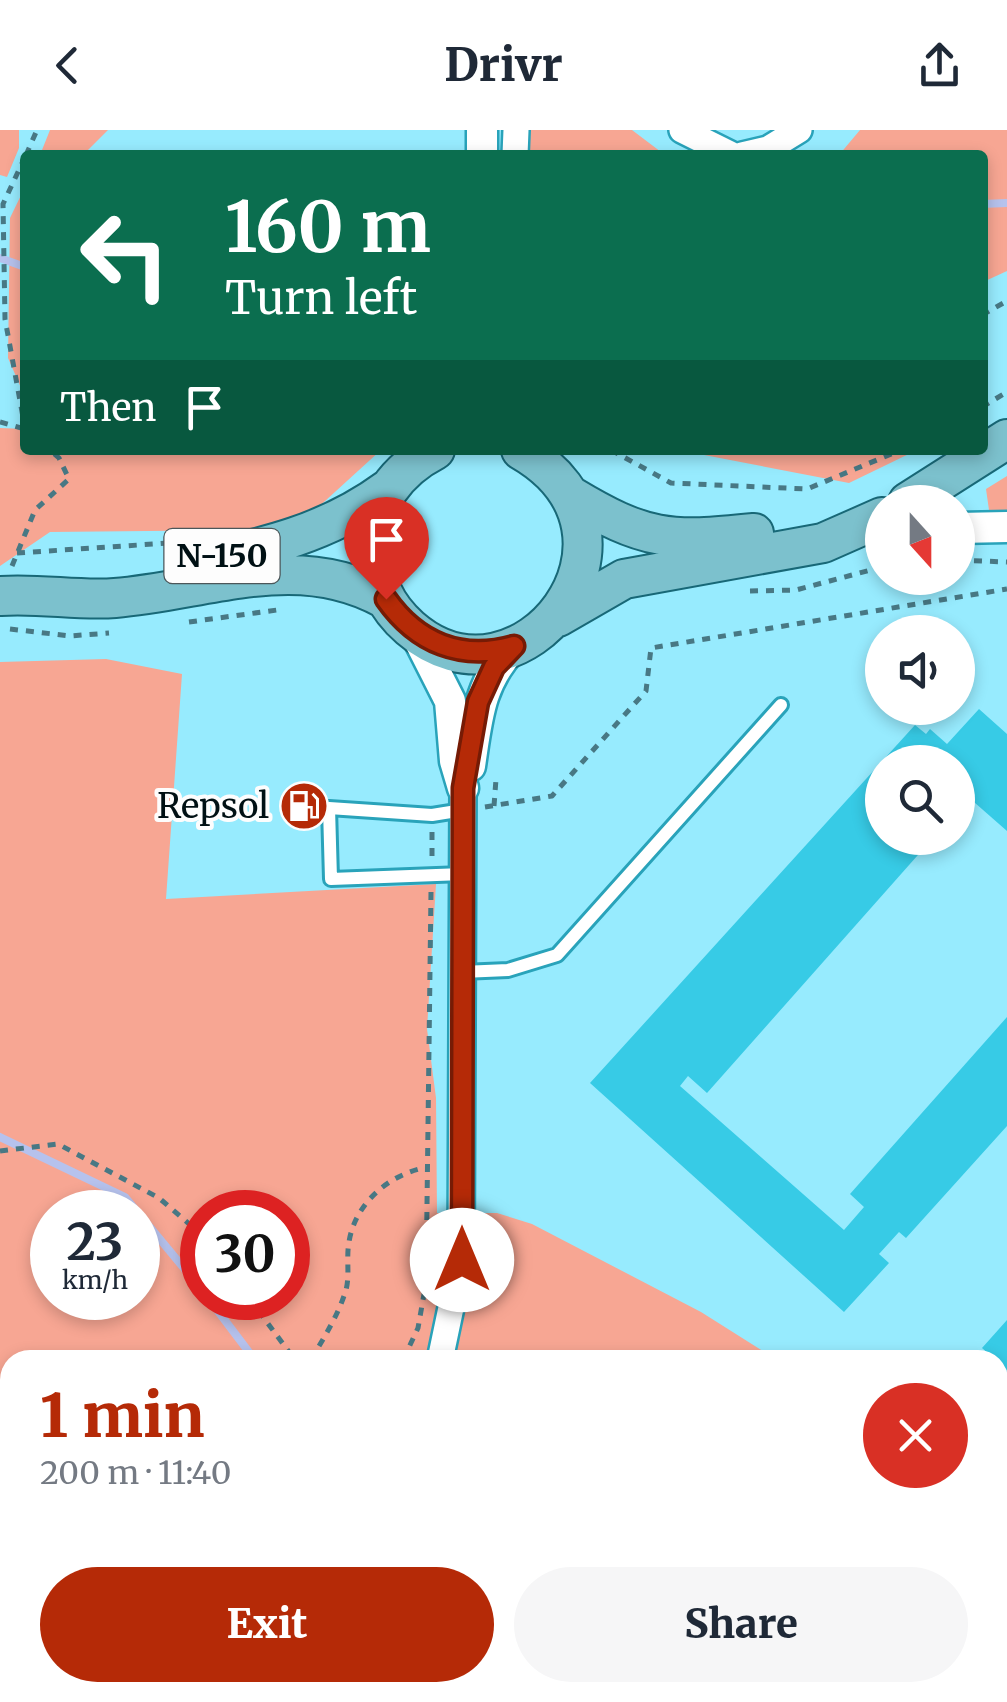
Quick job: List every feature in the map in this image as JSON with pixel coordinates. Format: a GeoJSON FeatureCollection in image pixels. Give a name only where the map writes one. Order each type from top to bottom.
{"type":"FeatureCollection","features":[{"type":"Feature","properties":{"kind":"main road","name":"N-150"},"geometry":{"type":"LineString","coordinates":[[44,593],[109,576],[272,546],[348,516],[388,489],[426,455]]}},
{"type":"Feature","properties":{"kind":"main road","name":"N-150"},"geometry":{"type":"LineString","coordinates":[[533,455],[571,496],[636,532],[664,537],[766,531],[865,517]]}},
{"type":"Feature","properties":{"kind":"main road","name":"N-150"},"geometry":{"type":"LineString","coordinates":[[935,485],[982,455]]}},
{"type":"Feature","properties":{"kind":"main road","name":"N-150"},"geometry":{"type":"LineString","coordinates":[[388,489],[371,542],[373,564],[386,599],[416,632],[450,649],[473,652],[514,646],[624,579],[680,566],[788,552],[865,523]]}},
{"type":"Feature","properties":{"kind":"main road","name":"N-150"},"geometry":{"type":"LineString","coordinates":[[556,618],[567,604],[582,566],[581,522],[571,496]]}},
{"type":"Feature","properties":{"kind":"main road","name":"N-150"},"geometry":{"type":"LineString","coordinates":[[3,588],[111,598],[276,575],[320,574],[386,599]]}},
{"type":"Feature","properties":{"kind":"street"},"geometry":{"type":"LineString","coordinates":[[682,130],[722,150]]}},
{"type":"Feature","properties":{"kind":"street"},"geometry":{"type":"LineString","coordinates":[[764,150],[793,132]]}},
{"type":"Feature","properties":{"kind":"street"},"geometry":{"type":"LineString","coordinates":[[975,528],[1007,527]]}},
{"type":"Feature","properties":{"kind":"street"},"geometry":{"type":"LineString","coordinates":[[416,632],[450,701],[463,799]]}},
{"type":"Feature","properties":{"kind":"street"},"geometry":{"type":"LineString","coordinates":[[442,1350],[462,1260],[463,799],[478,702],[494,667],[514,646]]}},
{"type":"Feature","properties":{"kind":"lane"},"geometry":{"type":"LineString","coordinates":[[462,972],[508,970],[557,955],[780,705]]}},
{"type":"Feature","properties":{"kind":"lane"},"geometry":{"type":"LineString","coordinates":[[463,799],[432,815],[329,808],[331,879],[463,874]]}},
{"type":"Feature","properties":{"kind":"path"},"geometry":{"type":"LineString","coordinates":[[20,166],[2,202],[5,319],[20,401]]}},
{"type":"Feature","properties":{"kind":"path"},"geometry":{"type":"LineString","coordinates":[[3,588],[34,510],[68,479],[56,455]]}},
{"type":"Feature","properties":{"kind":"path"},"geometry":{"type":"LineString","coordinates":[[621,455],[671,483],[807,489],[889,455]]}},
{"type":"Feature","properties":{"kind":"path"},"geometry":{"type":"LineString","coordinates":[[975,561],[1007,562]]}},
{"type":"Feature","properties":{"kind":"path"},"geometry":{"type":"LineString","coordinates":[[747,591],[796,590],[865,572]]}},
{"type":"Feature","properties":{"kind":"path"},"geometry":{"type":"LineString","coordinates":[[463,799],[494,806],[552,796],[646,691],[651,648],[1007,589]]}},
{"type":"Feature","properties":{"kind":"path"},"geometry":{"type":"LineString","coordinates":[[0,626],[70,636]]}},
{"type":"Feature","properties":{"kind":"path"},"geometry":{"type":"LineString","coordinates":[[494,806],[496,774]]}},
{"type":"Feature","properties":{"kind":"path"},"geometry":{"type":"LineString","coordinates":[[0,1151],[58,1144],[159,1198],[180,1216]]}},
{"type":"Feature","properties":{"kind":"path"},"geometry":{"type":"LineString","coordinates":[[317,1350],[333,1325],[347,1286],[349,1240],[361,1206],[386,1184],[414,1169],[462,1162]]}},
{"type":"Feature","properties":{"kind":"path"},"geometry":{"type":"LineString","coordinates":[[265,1320],[288,1350]]}},
{"type":"Feature","properties":{"kind":"shaded area"},"geometry":{"type":"Polygon","coordinates":[[[0,130],[19,130],[19,148],[7,177],[0,175],[0,130]]]}},
{"type":"Feature","properties":{"kind":"shaded area"},"geometry":{"type":"Polygon","coordinates":[[[50,130],[108,130],[88,150],[42,150],[50,130]]]}},
{"type":"Feature","properties":{"kind":"shaded area"},"geometry":{"type":"Polygon","coordinates":[[[530,130],[632,130],[658,150],[530,150],[530,130]]]}},
{"type":"Feature","properties":{"kind":"shaded area"},"geometry":{"type":"Polygon","coordinates":[[[860,130],[1007,130],[1007,271],[988,280],[988,150],[843,150],[860,130]]]}},
{"type":"Feature","properties":{"kind":"shaded area"},"geometry":{"type":"Polygon","coordinates":[[[20,197],[20,386],[8,358],[10,218],[20,197]]]}},
{"type":"Feature","properties":{"kind":"shaded area"},"geometry":{"type":"Polygon","coordinates":[[[0,428],[20,429],[20,455],[376,455],[313,512],[247,530],[50,532],[0,566],[0,428]]]}},
{"type":"Feature","properties":{"kind":"shaded area"},"geometry":{"type":"Polygon","coordinates":[[[704,455],[907,455],[849,483],[704,455]]]}},
{"type":"Feature","properties":{"kind":"shaded area"},"geometry":{"type":"Polygon","coordinates":[[[1007,476],[1007,513],[989,510],[986,489],[1007,476]]]}},
{"type":"Feature","properties":{"kind":"shaded area"},"geometry":{"type":"Polygon","coordinates":[[[106,659],[182,674],[166,899],[436,884],[427,1029],[436,1098],[437,1213],[497,1213],[532,1224],[701,1312],[761,1350],[0,1350],[0,662],[106,659]]]}},
{"type":"Feature","properties":{"kind":"building"},"geometry":{"type":"Polygon","coordinates":[[[979,709],[1007,734],[1007,831],[975,803],[975,745],[897,745],[915,725],[926,734],[930,729],[947,744],[964,725],[975,725],[979,709]]]}},
{"type":"Feature","properties":{"kind":"building"},"geometry":{"type":"Polygon","coordinates":[[[865,780],[865,855],[918,855],[707,1093],[688,1076],[680,1086],[844,1230],[864,1207],[850,1194],[1007,1017],[1007,1126],[906,1238],[899,1232],[879,1254],[889,1263],[844,1312],[590,1083],[865,780]]]}},
{"type":"Feature","properties":{"kind":"building"},"geometry":{"type":"Polygon","coordinates":[[[1007,1320],[1007,1350],[982,1348],[1007,1320]]]}},
{"type":"Feature","properties":{"kind":"waterway"},"geometry":{"type":"LineString","coordinates":[[988,204],[1007,203]]}},
{"type":"Feature","properties":{"kind":"waterway"},"geometry":{"type":"LineString","coordinates":[[0,258],[20,265]]}},
{"type":"Feature","properties":{"kind":"waterway"},"geometry":{"type":"LineString","coordinates":[[0,1137],[125,1197],[180,1263]]}},
{"type":"Feature","properties":{"kind":"waterway"},"geometry":{"type":"LineString","coordinates":[[225,1320],[247,1350]]}},
{"type":"Feature","properties":{"kind":"place","name":"Repsol"},"geometry":{"type":"Point","coordinates":[304,806]}},
{"type":"Feature","properties":{"kind":"route"},"geometry":{"type":"LineString","coordinates":[[386,599],[398,617],[416,632],[450,649],[497,651],[514,646],[494,667],[478,702],[463,788],[462,1260]]}}]}
